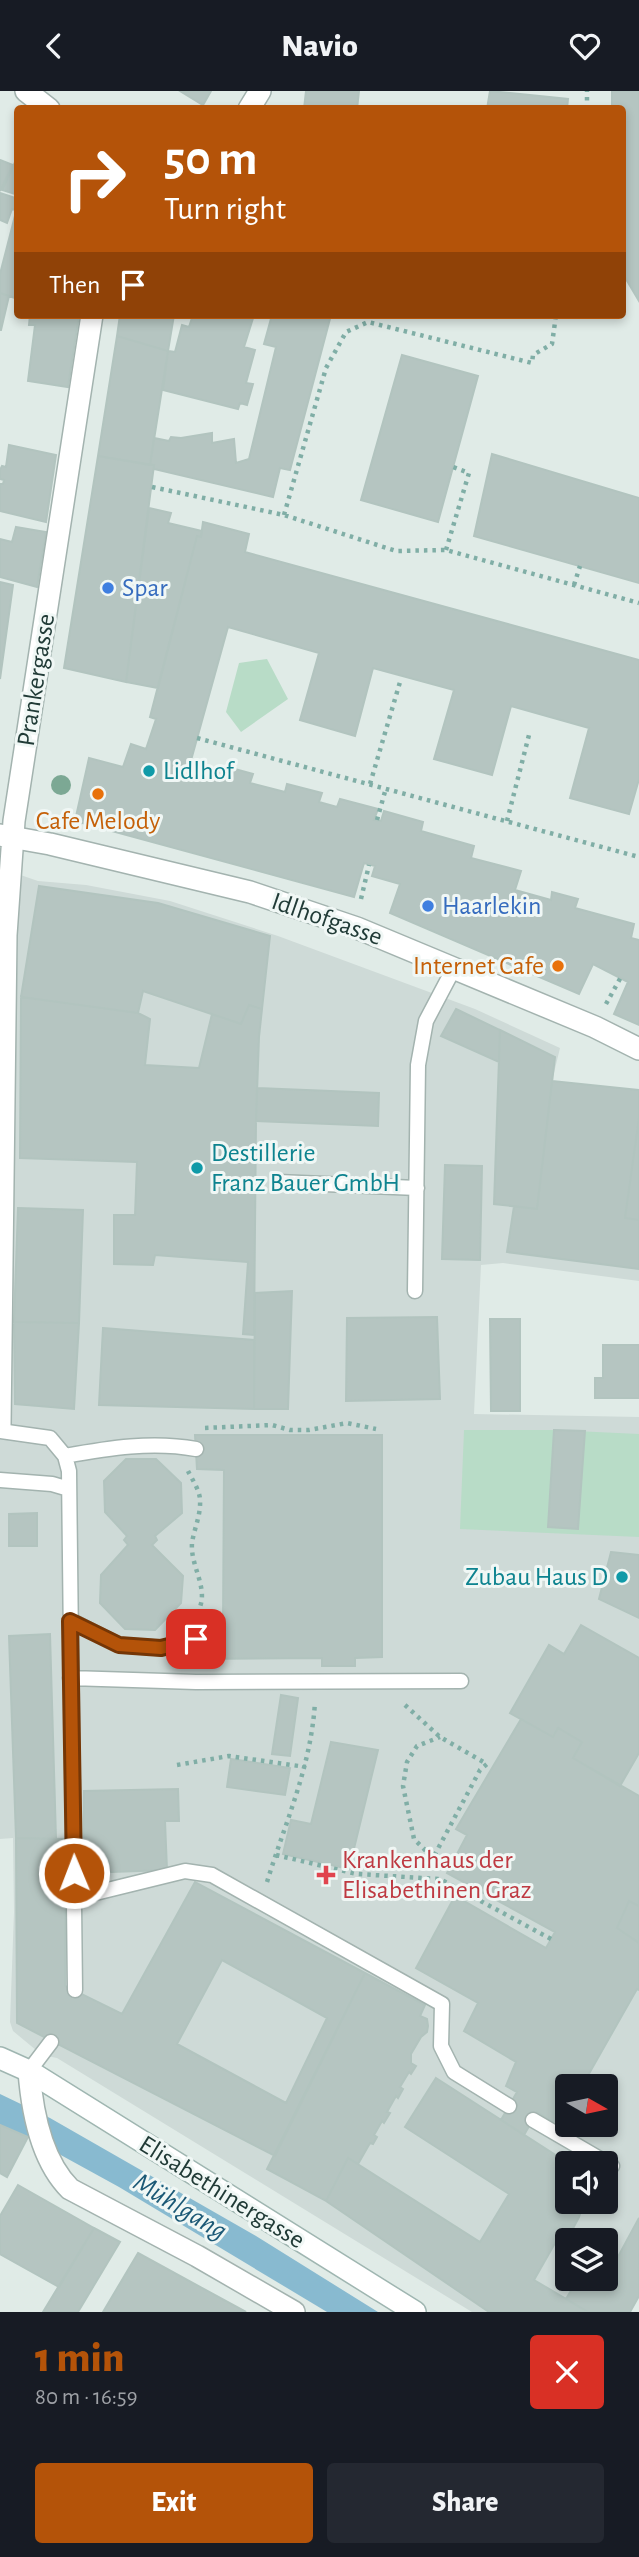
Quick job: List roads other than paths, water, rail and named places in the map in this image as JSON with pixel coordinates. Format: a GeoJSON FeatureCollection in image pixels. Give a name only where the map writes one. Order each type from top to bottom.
{"type":"FeatureCollection","features":[{"type":"Feature","properties":{"kind":"street"},"geometry":{"type":"LineString","coordinates":[[26,91],[44,105]]}},
{"type":"Feature","properties":{"kind":"street","name":"Prankergasse"},"geometry":{"type":"LineString","coordinates":[[0,1429],[7,836],[14,821],[91,319]]}},
{"type":"Feature","properties":{"kind":"street","name":"Idlhofgasse"},"geometry":{"type":"LineString","coordinates":[[7,836],[250,893],[357,928],[595,1027],[639,1049]]}},
{"type":"Feature","properties":{"kind":"street","name":"Elisabethinergasse"},"geometry":{"type":"LineString","coordinates":[[0,2058],[29,2071],[415,2312]]}},
{"type":"Feature","properties":{"kind":"street"},"geometry":{"type":"LineString","coordinates":[[29,2071],[32,2105],[50,2159],[56,2174],[70,2189],[186,2249],[294,2312]]}},
{"type":"Feature","properties":{"kind":"lane"},"geometry":{"type":"LineString","coordinates":[[415,1291],[420,1054],[426,1021],[454,968]]}},
{"type":"Feature","properties":{"kind":"lane"},"geometry":{"type":"LineString","coordinates":[[278,1182],[417,1188]]}},
{"type":"Feature","properties":{"kind":"lane"},"geometry":{"type":"LineString","coordinates":[[0,1429],[50,1438],[65,1456],[69,1471],[75,1990]]}},
{"type":"Feature","properties":{"kind":"lane"},"geometry":{"type":"LineString","coordinates":[[65,1456],[127,1445],[196,1449]]}},
{"type":"Feature","properties":{"kind":"lane"},"geometry":{"type":"LineString","coordinates":[[0,1480],[52,1483],[69,1489]]}},
{"type":"Feature","properties":{"kind":"lane"},"geometry":{"type":"LineString","coordinates":[[70,1621],[119,1645],[161,1648],[192,1640]]}},
{"type":"Feature","properties":{"kind":"lane"},"geometry":{"type":"LineString","coordinates":[[71,1678],[196,1682],[461,1681]]}},
{"type":"Feature","properties":{"kind":"lane"},"geometry":{"type":"LineString","coordinates":[[75,1898],[185,1871],[212,1875],[442,2004],[441,2046],[453,2072],[509,2106]]}},
{"type":"Feature","properties":{"kind":"lane"},"geometry":{"type":"LineString","coordinates":[[29,2071],[51,2042]]}},
{"type":"Feature","properties":{"kind":"lane"},"geometry":{"type":"LineString","coordinates":[[533,2120],[586,2151]]}},
{"type":"Feature","properties":{"kind":"water","name":"Mühlgang"},"geometry":{"type":"Polygon","coordinates":[[[0,2094],[50,2118],[256,2236],[378,2312],[327,2312],[119,2187],[28,2137],[0,2125],[0,2094]]]}},
{"type":"Feature","properties":{"kind":"place","name":"Spar"},"geometry":{"type":"Point","coordinates":[108,588]}},
{"type":"Feature","properties":{"kind":"place","name":"Lidlhof"},"geometry":{"type":"Point","coordinates":[149,771]}},
{"type":"Feature","properties":{"kind":"place","name":"Cafe Melody"},"geometry":{"type":"Point","coordinates":[98,794]}},
{"type":"Feature","properties":{"kind":"place","name":"Haarlekin"},"geometry":{"type":"Point","coordinates":[428,906]}},
{"type":"Feature","properties":{"kind":"place","name":"Internet Cafe"},"geometry":{"type":"Point","coordinates":[558,966]}},
{"type":"Feature","properties":{"kind":"place","name":"Destillerie Franz Bauer GmbH"},"geometry":{"type":"Point","coordinates":[197,1168]}},
{"type":"Feature","properties":{"kind":"place","name":"Zubau Haus D"},"geometry":{"type":"Point","coordinates":[622,1577]}},
{"type":"Feature","properties":{"kind":"place","name":"Krankenhaus der Elisabethinen Graz"},"geometry":{"type":"Point","coordinates":[326,1875]}}]}
